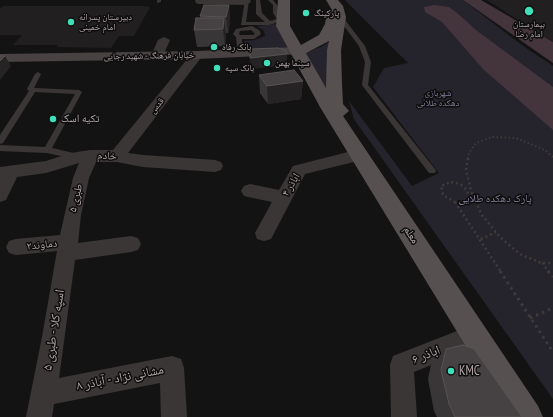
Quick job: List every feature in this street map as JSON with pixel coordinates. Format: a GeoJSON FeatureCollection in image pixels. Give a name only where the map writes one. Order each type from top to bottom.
{"type":"FeatureCollection","features":[{"type":"Feature","properties":{"kind":"main road"},"geometry":{"type":"LineString","coordinates":[[282,23],[284,0]]}},
{"type":"Feature","properties":{"kind":"main road"},"geometry":{"type":"LineString","coordinates":[[331,0],[337,6],[340,17]]}},
{"type":"Feature","properties":{"kind":"main road"},"geometry":{"type":"LineString","coordinates":[[299,51],[324,38],[332,24],[334,13],[331,0]]}},
{"type":"Feature","properties":{"kind":"main road","name":"معلم"},"geometry":{"type":"LineString","coordinates":[[340,17],[334,50],[334,84],[336,104],[362,148],[542,417]]}},
{"type":"Feature","properties":{"kind":"main road","name":"معلم"},"geometry":{"type":"LineString","coordinates":[[282,23],[329,106],[527,417]]}},
{"type":"Feature","properties":{"kind":"main road","name":"خیابان فرهنگ - شهید رجایی"},"geometry":{"type":"LineString","coordinates":[[0,58],[157,56],[299,51]]}},
{"type":"Feature","properties":{"kind":"street"},"geometry":{"type":"LineString","coordinates":[[199,1],[247,1]]}},
{"type":"Feature","properties":{"kind":"street"},"geometry":{"type":"LineString","coordinates":[[157,56],[164,40]]}},
{"type":"Feature","properties":{"kind":"street","name":"قدس"},"geometry":{"type":"LineString","coordinates":[[117,156],[197,55]]}},
{"type":"Feature","properties":{"kind":"street","name":"اباذر ۴"},"geometry":{"type":"LineString","coordinates":[[264,233],[299,170],[360,155]]}},
{"type":"Feature","properties":{"kind":"street","name":"خادم"},"geometry":{"type":"LineString","coordinates":[[5,172],[46,167],[85,157],[117,156],[143,161],[215,166]]}},
{"type":"Feature","properties":{"kind":"street","name":"طبری ۵"},"geometry":{"type":"LineString","coordinates":[[67,248],[85,157]]}},
{"type":"Feature","properties":{"kind":"street"},"geometry":{"type":"LineString","coordinates":[[0,196],[5,172]]}},
{"type":"Feature","properties":{"kind":"street"},"geometry":{"type":"LineString","coordinates":[[250,191],[283,198]]}},
{"type":"Feature","properties":{"kind":"street","name":"دماوند۲"},"geometry":{"type":"LineString","coordinates":[[16,247],[67,248],[131,244]]}},
{"type":"Feature","properties":{"kind":"street","name":"اسپه کلا - طبری ۵"},"geometry":{"type":"LineString","coordinates":[[39,417],[67,248]]}},
{"type":"Feature","properties":{"kind":"street","name":"اباذر ۶"},"geometry":{"type":"LineString","coordinates":[[404,417],[402,365],[475,336]]}},
{"type":"Feature","properties":{"kind":"street","name":"مشانی نژاد - آباذر ۸"},"geometry":{"type":"LineString","coordinates":[[44,393],[172,368],[174,417]]}},
{"type":"Feature","properties":{"kind":"lane"},"geometry":{"type":"LineString","coordinates":[[255,24],[255,18],[259,14],[258,0]]}},
{"type":"Feature","properties":{"kind":"lane"},"geometry":{"type":"LineString","coordinates":[[247,1],[244,24],[282,23],[275,5],[270,0]]}},
{"type":"Feature","properties":{"kind":"lane"},"geometry":{"type":"LineString","coordinates":[[259,14],[264,17],[268,23]]}},
{"type":"Feature","properties":{"kind":"lane"},"geometry":{"type":"LineString","coordinates":[[340,17],[362,46],[368,62],[366,85],[432,171]]}},
{"type":"Feature","properties":{"kind":"lane"},"geometry":{"type":"LineString","coordinates":[[239,37],[240,54]]}},
{"type":"Feature","properties":{"kind":"lane"},"geometry":{"type":"LineString","coordinates":[[33,90],[30,89],[38,74]]}},
{"type":"Feature","properties":{"kind":"lane"},"geometry":{"type":"LineString","coordinates":[[0,141],[33,90]]}},
{"type":"Feature","properties":{"kind":"lane"},"geometry":{"type":"LineString","coordinates":[[33,90],[79,92],[47,150]]}},
{"type":"Feature","properties":{"kind":"lane"},"geometry":{"type":"LineString","coordinates":[[0,148],[47,150],[85,157]]}},
{"type":"Feature","properties":{"kind":"path"},"geometry":{"type":"LineString","coordinates":[[553,157],[545,150],[516,138],[492,137],[476,143],[469,153],[466,170],[470,192],[482,214],[496,232],[520,254],[541,263],[553,263]]}},
{"type":"Feature","properties":{"kind":"path"},"geometry":{"type":"LineString","coordinates":[[470,192],[455,182],[444,184],[441,189],[443,195],[455,202],[481,239],[553,352]]}},
{"type":"Feature","properties":{"kind":"path"},"geometry":{"type":"LineString","coordinates":[[455,202],[468,198],[470,192]]}},
{"type":"Feature","properties":{"kind":"path"},"geometry":{"type":"LineString","coordinates":[[481,239],[496,232]]}},
{"type":"Feature","properties":{"kind":"path"},"geometry":{"type":"LineString","coordinates":[[541,263],[553,277]]}},
{"type":"Feature","properties":{"kind":"path"},"geometry":{"type":"LineString","coordinates":[[530,318],[553,308]]}},
{"type":"Feature","properties":{"kind":"shaded area"},"geometry":{"type":"Polygon","coordinates":[[[463,0],[481,0],[553,42],[553,63],[463,0]]]}},
{"type":"Feature","properties":{"kind":"shaded area","name":"بیمارستان امام رضا"},"geometry":{"type":"Polygon","coordinates":[[[487,0],[553,0],[553,42],[523,23],[487,0]]]}},
{"type":"Feature","properties":{"kind":"shaded area"},"geometry":{"type":"Polygon","coordinates":[[[434,5],[449,7],[476,30],[553,87],[553,130],[483,69],[442,22],[425,12],[424,7],[434,5]]]}},
{"type":"Feature","properties":{"kind":"shaded area","name":"دبیرستان پسرانه امام خمینی"},"geometry":{"type":"Polygon","coordinates":[[[4,6],[150,7],[134,36],[119,36],[111,48],[57,47],[58,45],[13,45],[22,35],[0,35],[0,8],[4,6]]]}},
{"type":"Feature","properties":{"kind":"green space","name":"پارک دهکده طلایی"},"geometry":{"type":"Polygon","coordinates":[[[345,0],[463,0],[523,46],[553,66],[553,399],[354,119],[349,101],[412,186],[439,173],[373,87],[384,68],[408,63],[345,0]]]}},
{"type":"Feature","properties":{"kind":"green space"},"geometry":{"type":"Polygon","coordinates":[[[277,24],[292,49],[246,50],[243,48],[244,41],[255,40],[265,36],[264,31],[257,26],[277,24]]]}},
{"type":"Feature","properties":{"kind":"green space"},"geometry":{"type":"Polygon","coordinates":[[[330,41],[329,97],[306,52],[321,47],[330,41]]]}},
{"type":"Feature","properties":{"kind":"building"},"geometry":{"type":"Polygon","coordinates":[[[204,5],[229,5],[226,17],[200,16],[204,5]]]}},
{"type":"Feature","properties":{"kind":"building"},"geometry":{"type":"Polygon","coordinates":[[[196,18],[224,18],[223,29],[194,30],[196,18]]]}},
{"type":"Feature","properties":{"kind":"building"},"geometry":{"type":"Polygon","coordinates":[[[278,48],[285,50],[287,54],[250,58],[250,49],[278,48]]]}},
{"type":"Feature","properties":{"kind":"building"},"geometry":{"type":"Polygon","coordinates":[[[0,56],[5,56],[0,61],[0,56]]]}},
{"type":"Feature","properties":{"kind":"building"},"geometry":{"type":"Polygon","coordinates":[[[294,70],[303,81],[267,86],[259,75],[294,70]]]}},
{"type":"Feature","properties":{"kind":"building"},"geometry":{"type":"Polygon","coordinates":[[[463,345],[474,349],[522,417],[455,417],[449,404],[441,370],[446,349],[463,345]]]}},
{"type":"Feature","properties":{"kind":"place","name":"بیمارستان امام رضا"},"geometry":{"type":"Point","coordinates":[529,11]}},
{"type":"Feature","properties":{"kind":"place","name":"پارکینگ"},"geometry":{"type":"Point","coordinates":[306,13]}},
{"type":"Feature","properties":{"kind":"place","name":"دبیرستان پسرانه امام خمینی"},"geometry":{"type":"Point","coordinates":[71,22]}},
{"type":"Feature","properties":{"kind":"place","name":"بانک رفاه"},"geometry":{"type":"Point","coordinates":[214,47]}},
{"type":"Feature","properties":{"kind":"place","name":"سینما بهمن"},"geometry":{"type":"Point","coordinates":[267,63]}},
{"type":"Feature","properties":{"kind":"place","name":"بانک سپه"},"geometry":{"type":"Point","coordinates":[217,68]}},
{"type":"Feature","properties":{"kind":"place","name":"تکیه اسک"},"geometry":{"type":"Point","coordinates":[53,119]}},
{"type":"Feature","properties":{"kind":"place","name":"KMC"},"geometry":{"type":"Point","coordinates":[451,371]}},
{"type":"Feature","properties":{"kind":"park label","name":"شهربازی دهکده طلائی"},"geometry":{"type":"Point","coordinates":[438,98]}}]}
